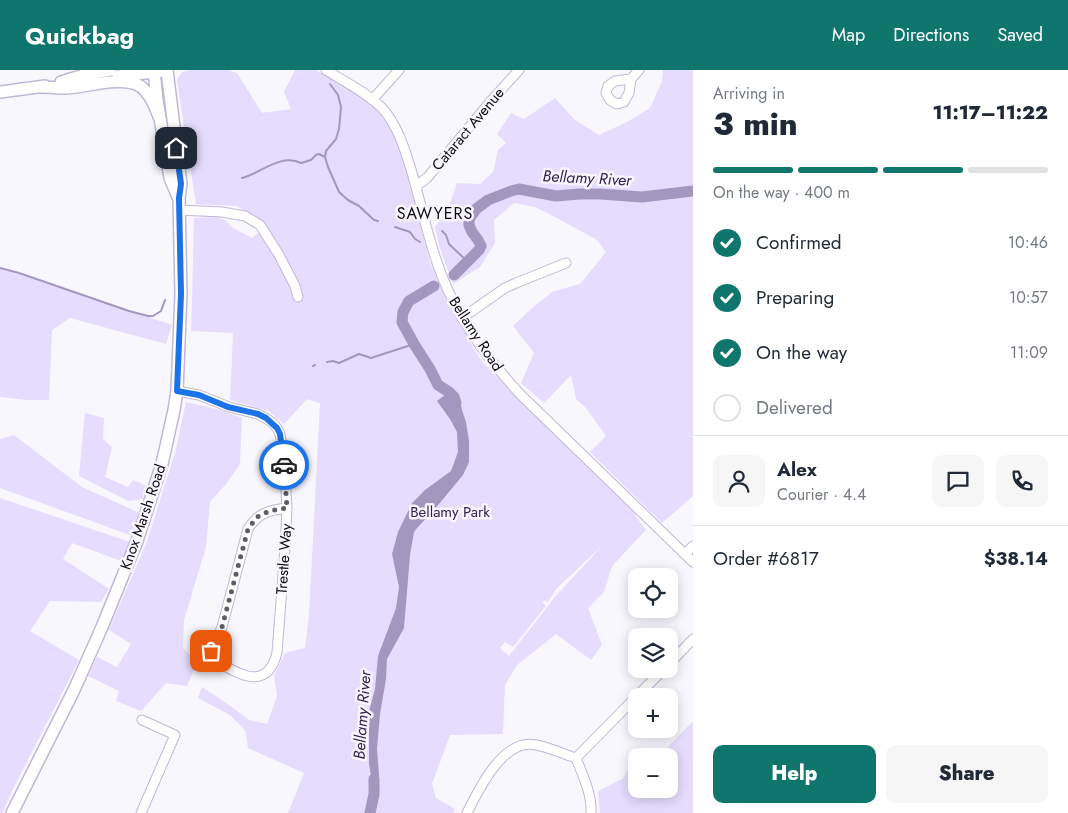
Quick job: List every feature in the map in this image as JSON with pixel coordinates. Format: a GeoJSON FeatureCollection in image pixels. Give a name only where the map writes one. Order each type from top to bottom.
{"type":"FeatureCollection","features":[{"type":"Feature","properties":{"kind":"main road"},"geometry":{"type":"LineString","coordinates":[[0,92],[40,87],[87,74],[110,70]]}},
{"type":"Feature","properties":{"kind":"main road"},"geometry":{"type":"LineString","coordinates":[[74,79],[100,78],[160,70]]}},
{"type":"Feature","properties":{"kind":"main road","name":"Knox Marsh Road"},"geometry":{"type":"LineString","coordinates":[[160,70],[160,119],[170,178],[179,204]]}},
{"type":"Feature","properties":{"kind":"main road","name":"Knox Marsh Road"},"geometry":{"type":"LineString","coordinates":[[15,812],[74,690],[123,577],[162,464],[174,410],[177,391],[181,294],[179,204],[181,184],[174,132],[160,70]]}},
{"type":"Feature","properties":{"kind":"main road"},"geometry":{"type":"LineString","coordinates":[[40,87],[68,88],[106,82],[130,82],[140,86],[146,92],[154,103],[160,119]]}},
{"type":"Feature","properties":{"kind":"street","name":"Bellamy Road"},"geometry":{"type":"LineString","coordinates":[[326,70],[372,100],[382,108],[393,123],[404,147],[432,250],[447,290],[462,318],[488,357],[511,384],[693,562]]}},
{"type":"Feature","properties":{"kind":"street"},"geometry":{"type":"LineString","coordinates":[[372,100],[400,70]]}},
{"type":"Feature","properties":{"kind":"street","name":"Cataract Avenue"},"geometry":{"type":"LineString","coordinates":[[416,186],[427,178],[519,70]]}},
{"type":"Feature","properties":{"kind":"street"},"geometry":{"type":"LineString","coordinates":[[631,79],[639,70]]}},
{"type":"Feature","properties":{"kind":"street"},"geometry":{"type":"LineString","coordinates":[[179,204],[245,216],[260,225],[279,255],[295,286],[298,297]]}},
{"type":"Feature","properties":{"kind":"street"},"geometry":{"type":"LineString","coordinates":[[462,318],[516,282],[566,263]]}},
{"type":"Feature","properties":{"kind":"street","name":"Trestle Way"},"geometry":{"type":"LineString","coordinates":[[177,391],[258,414],[272,422],[277,428],[282,442],[287,508],[275,661],[271,668],[261,676],[246,676],[209,657],[222,627],[248,529],[257,517],[269,511],[287,508]]}},
{"type":"Feature","properties":{"kind":"street"},"geometry":{"type":"LineString","coordinates":[[685,554],[693,546]]}},
{"type":"Feature","properties":{"kind":"street"},"geometry":{"type":"LineString","coordinates":[[678,655],[693,639]]}},
{"type":"Feature","properties":{"kind":"street"},"geometry":{"type":"LineString","coordinates":[[644,688],[655,678]]}},
{"type":"Feature","properties":{"kind":"street"},"geometry":{"type":"LineString","coordinates":[[576,758],[628,704]]}},
{"type":"Feature","properties":{"kind":"street"},"geometry":{"type":"LineString","coordinates":[[141,813],[175,736],[142,720]]}},
{"type":"Feature","properties":{"kind":"street"},"geometry":{"type":"LineString","coordinates":[[466,813],[488,775],[509,752],[521,745],[536,745],[576,758]]}},
{"type":"Feature","properties":{"kind":"street"},"geometry":{"type":"LineString","coordinates":[[576,758],[588,792],[591,813]]}},
{"type":"Feature","properties":{"kind":"green space","name":"Bellamy Park"},"geometry":{"type":"Polygon","coordinates":[[[190,70],[228,70],[237,73],[262,113],[291,109],[284,92],[295,70],[316,70],[350,88],[372,105],[389,125],[401,151],[430,262],[449,307],[481,360],[512,393],[636,514],[646,530],[612,566],[604,592],[588,608],[602,645],[591,660],[556,634],[517,665],[505,685],[503,734],[450,735],[432,784],[436,798],[455,809],[453,813],[288,813],[304,773],[248,748],[245,730],[230,715],[198,698],[202,687],[249,720],[267,724],[277,696],[274,676],[285,653],[305,648],[309,615],[320,403],[307,399],[284,424],[269,411],[230,400],[233,333],[191,331],[194,218],[216,217],[225,220],[233,228],[252,238],[259,232],[261,235],[264,223],[237,206],[196,204],[177,80],[182,72],[190,70]],[[603,545],[556,589],[548,602],[545,600],[542,602],[546,606],[513,647],[505,642],[500,648],[509,656],[554,598],[603,545]]]}},
{"type":"Feature","properties":{"kind":"green space"},"geometry":{"type":"Polygon","coordinates":[[[663,70],[693,70],[693,496],[662,523],[590,452],[606,436],[586,408],[576,399],[571,375],[544,403],[521,383],[534,353],[513,326],[552,292],[580,284],[606,252],[597,240],[535,207],[514,203],[494,220],[495,243],[480,267],[453,284],[439,246],[435,227],[448,209],[457,183],[480,184],[493,172],[498,150],[506,143],[497,134],[511,113],[524,119],[555,98],[575,120],[599,135],[627,122],[650,108],[662,81],[663,70]]]}},
{"type":"Feature","properties":{"kind":"green space"},"geometry":{"type":"Polygon","coordinates":[[[0,268],[172,325],[166,344],[70,318],[52,330],[49,400],[0,397],[0,268]]]}},
{"type":"Feature","properties":{"kind":"green space"},"geometry":{"type":"Polygon","coordinates":[[[186,402],[220,410],[242,418],[240,464],[227,483],[210,502],[206,547],[184,620],[183,648],[192,657],[195,667],[187,686],[166,683],[141,711],[116,701],[119,691],[88,676],[97,657],[117,667],[131,644],[109,630],[147,541],[175,453],[186,402]]]}},
{"type":"Feature","properties":{"kind":"green space"},"geometry":{"type":"Polygon","coordinates":[[[85,413],[104,418],[103,439],[112,447],[105,477],[128,487],[133,480],[147,486],[142,499],[128,501],[79,476],[85,413]]]}},
{"type":"Feature","properties":{"kind":"green space"},"geometry":{"type":"Polygon","coordinates":[[[14,435],[82,487],[140,513],[130,535],[0,488],[0,439],[14,435]]]}},
{"type":"Feature","properties":{"kind":"green space"},"geometry":{"type":"Polygon","coordinates":[[[0,498],[130,542],[121,561],[72,543],[63,559],[109,589],[101,602],[50,601],[30,631],[79,660],[9,797],[3,813],[0,813],[0,498]]]}},
{"type":"Feature","properties":{"kind":"green space"},"geometry":{"type":"Polygon","coordinates":[[[693,721],[693,813],[600,813],[598,791],[624,778],[628,769],[628,798],[678,798],[678,748],[667,748],[693,721]]]}},
{"type":"Feature","properties":{"kind":"shaded area"},"geometry":{"type":"Polygon","coordinates":[[[449,392],[459,395],[469,441],[469,462],[463,475],[414,532],[410,555],[404,628],[387,659],[377,749],[379,775],[374,794],[369,764],[369,711],[375,689],[378,656],[396,608],[399,587],[392,554],[398,532],[412,503],[425,490],[451,471],[458,452],[457,432],[437,401],[449,392]]]}},
{"type":"Feature","properties":{"kind":"waterway"},"geometry":{"type":"LineString","coordinates":[[330,84],[338,95],[341,107],[336,139],[326,151],[325,157],[328,167],[339,192],[359,206],[374,220],[378,221]]}},
{"type":"Feature","properties":{"kind":"waterway"},"geometry":{"type":"LineString","coordinates":[[242,178],[286,160],[301,163],[311,160],[319,154],[325,157]]}},
{"type":"Feature","properties":{"kind":"waterway","name":"Bellamy River"},"geometry":{"type":"LineString","coordinates":[[454,275],[481,246],[472,232],[469,219],[476,209],[488,200],[511,191],[519,189],[556,196],[600,194],[642,197],[693,191]]}},
{"type":"Feature","properties":{"kind":"waterway"},"geometry":{"type":"LineString","coordinates":[[395,227],[410,232],[420,242]]}},
{"type":"Feature","properties":{"kind":"waterway"},"geometry":{"type":"LineString","coordinates":[[442,231],[446,235],[449,244],[468,262]]}},
{"type":"Feature","properties":{"kind":"waterway"},"geometry":{"type":"LineString","coordinates":[[0,268],[148,316],[153,316],[161,311],[165,300]]}},
{"type":"Feature","properties":{"kind":"waterway","name":"Bellamy River"},"geometry":{"type":"LineString","coordinates":[[434,286],[409,301],[403,312],[402,322],[438,385],[449,392],[454,397],[456,403]]}},
{"type":"Feature","properties":{"kind":"waterway"},"geometry":{"type":"LineString","coordinates":[[327,362],[339,363],[359,354],[371,358],[414,344]]}},
{"type":"Feature","properties":{"kind":"waterway","name":"Bellamy River"},"geometry":{"type":"LineString","coordinates":[[370,813],[374,794],[374,779]]}},
{"type":"Feature","properties":{"kind":"way so far"},"geometry":{"type":"LineString","coordinates":[[211,651],[222,627],[248,529],[257,517],[269,511],[287,508],[284,465]]}},
{"type":"Feature","properties":{"kind":"district","name":"SAWYERS"},"geometry":{"type":"Point","coordinates":[435,213]}},
{"type":"Feature","properties":{"kind":"route"},"geometry":{"type":"LineString","coordinates":[[176,148],[181,184],[179,198],[181,294],[177,391],[199,395],[228,407],[258,414],[272,422],[280,434],[284,465]]}}]}
